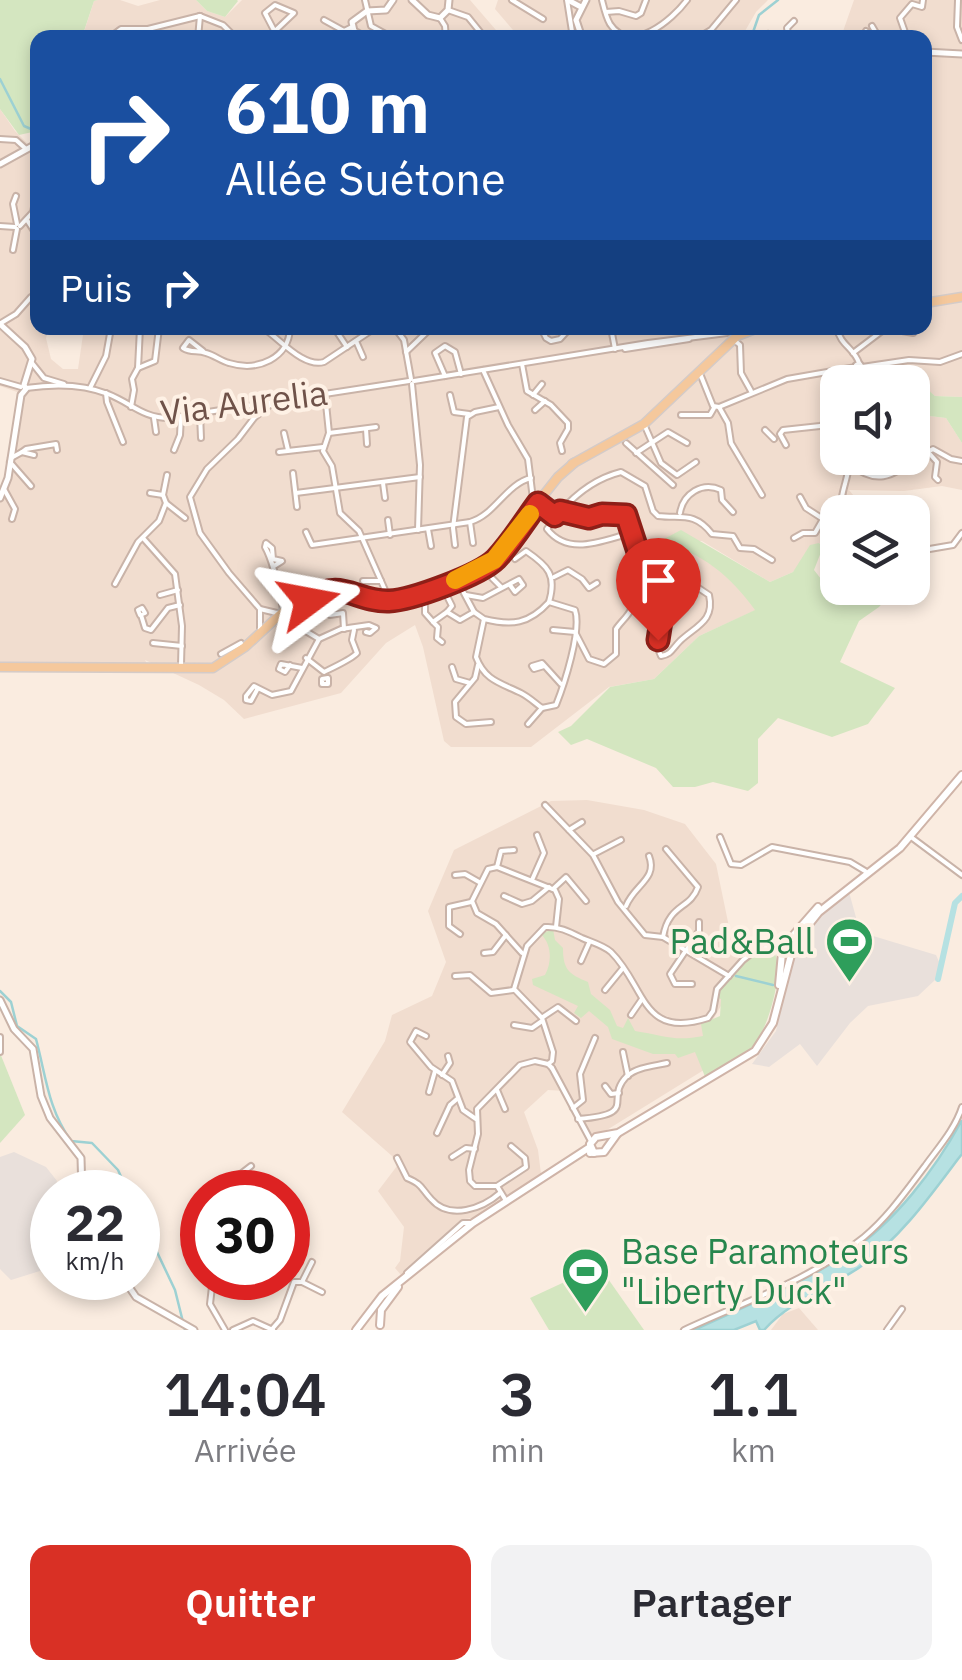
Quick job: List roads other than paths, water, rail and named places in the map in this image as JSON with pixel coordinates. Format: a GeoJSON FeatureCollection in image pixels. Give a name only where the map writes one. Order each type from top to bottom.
{"type":"FeatureCollection","features":[{"type":"Feature","properties":{"kind":"main road"},"geometry":{"type":"LineString","coordinates":[[932,302],[962,297]]}},
{"type":"Feature","properties":{"kind":"main road"},"geometry":{"type":"LineString","coordinates":[[457,578],[492,558],[560,472],[644,424],[729,338],[738,335]]}},
{"type":"Feature","properties":{"kind":"main road"},"geometry":{"type":"LineString","coordinates":[[304,601],[317,590],[334,587],[390,601],[457,578],[494,560],[537,500],[574,463]]}},
{"type":"Feature","properties":{"kind":"main road"},"geometry":{"type":"LineString","coordinates":[[0,667],[214,668],[242,643],[261,634],[283,611],[328,590],[351,591]]}},
{"type":"Feature","properties":{"kind":"main road"},"geometry":{"type":"LineString","coordinates":[[356,1330],[386,1292],[503,1196],[581,1155],[750,1054],[767,1030],[776,1006],[783,950],[832,900],[889,858],[962,773]]}},
{"type":"Feature","properties":{"kind":"main road"},"geometry":{"type":"LineString","coordinates":[[783,950],[796,951],[794,942],[816,910],[909,836]]}},
{"type":"Feature","properties":{"kind":"main road"},"geometry":{"type":"LineString","coordinates":[[365,1320],[381,1328],[381,1310],[404,1280]]}},
{"type":"Feature","properties":{"kind":"street"},"geometry":{"type":"LineString","coordinates":[[366,0],[371,26],[378,30]]}},
{"type":"Feature","properties":{"kind":"street"},"geometry":{"type":"LineString","coordinates":[[346,30],[358,14],[368,10],[383,12],[393,0]]}},
{"type":"Feature","properties":{"kind":"street"},"geometry":{"type":"LineString","coordinates":[[412,0],[428,15],[440,18]]}},
{"type":"Feature","properties":{"kind":"street"},"geometry":{"type":"LineString","coordinates":[[440,18],[448,10],[449,0]]}},
{"type":"Feature","properties":{"kind":"street"},"geometry":{"type":"LineString","coordinates":[[512,0],[543,18]]}},
{"type":"Feature","properties":{"kind":"street"},"geometry":{"type":"LineString","coordinates":[[579,30],[588,0]]}},
{"type":"Feature","properties":{"kind":"street"},"geometry":{"type":"LineString","coordinates":[[602,0],[609,22],[616,30]]}},
{"type":"Feature","properties":{"kind":"street"},"geometry":{"type":"LineString","coordinates":[[606,12],[636,16],[646,0]]}},
{"type":"Feature","properties":{"kind":"street"},"geometry":{"type":"LineString","coordinates":[[652,30],[672,18],[686,0]]}},
{"type":"Feature","properties":{"kind":"street"},"geometry":{"type":"LineString","coordinates":[[711,30],[736,0]]}},
{"type":"Feature","properties":{"kind":"street"},"geometry":{"type":"LineString","coordinates":[[905,30],[900,18],[912,4],[922,6],[924,0]]}},
{"type":"Feature","properties":{"kind":"street"},"geometry":{"type":"LineString","coordinates":[[958,0],[956,27],[962,40]]}},
{"type":"Feature","properties":{"kind":"street"},"geometry":{"type":"LineString","coordinates":[[569,1],[582,10]]}},
{"type":"Feature","properties":{"kind":"street"},"geometry":{"type":"LineString","coordinates":[[569,1],[576,30]]}},
{"type":"Feature","properties":{"kind":"street"},"geometry":{"type":"LineString","coordinates":[[274,30],[266,11],[275,5],[294,13],[279,30]]}},
{"type":"Feature","properties":{"kind":"street"},"geometry":{"type":"LineString","coordinates":[[448,10],[468,18],[478,30]]}},
{"type":"Feature","properties":{"kind":"street"},"geometry":{"type":"LineString","coordinates":[[199,30],[200,16]]}},
{"type":"Feature","properties":{"kind":"street"},"geometry":{"type":"LineString","coordinates":[[120,30],[200,16],[227,30]]}},
{"type":"Feature","properties":{"kind":"street"},"geometry":{"type":"LineString","coordinates":[[440,18],[444,30]]}},
{"type":"Feature","properties":{"kind":"street"},"geometry":{"type":"LineString","coordinates":[[324,20],[342,30]]}},
{"type":"Feature","properties":{"kind":"street"},"geometry":{"type":"LineString","coordinates":[[787,30],[794,20]]}},
{"type":"Feature","properties":{"kind":"street"},"geometry":{"type":"LineString","coordinates":[[872,26],[874,30]]}},
{"type":"Feature","properties":{"kind":"street"},"geometry":{"type":"LineString","coordinates":[[352,27],[356,30]]}},
{"type":"Feature","properties":{"kind":"street"},"geometry":{"type":"LineString","coordinates":[[932,52],[962,54]]}},
{"type":"Feature","properties":{"kind":"street"},"geometry":{"type":"LineString","coordinates":[[0,139],[16,140],[28,149],[0,164]]}},
{"type":"Feature","properties":{"kind":"street"},"geometry":{"type":"LineString","coordinates":[[13,250],[16,196]]}},
{"type":"Feature","properties":{"kind":"street"},"geometry":{"type":"LineString","coordinates":[[0,226],[17,227],[30,215]]}},
{"type":"Feature","properties":{"kind":"street"},"geometry":{"type":"LineString","coordinates":[[27,220],[30,225]]}},
{"type":"Feature","properties":{"kind":"street"},"geometry":{"type":"LineString","coordinates":[[30,297],[16,314],[0,323],[26,348],[44,378],[64,384]]}},
{"type":"Feature","properties":{"kind":"street"},"geometry":{"type":"LineString","coordinates":[[90,388],[106,356],[110,335]]}},
{"type":"Feature","properties":{"kind":"street"},"geometry":{"type":"LineString","coordinates":[[131,407],[140,335]]}},
{"type":"Feature","properties":{"kind":"street"},"geometry":{"type":"LineString","coordinates":[[138,368],[155,362],[159,335]]}},
{"type":"Feature","properties":{"kind":"street"},"geometry":{"type":"LineString","coordinates":[[273,335],[314,364],[364,335]]}},
{"type":"Feature","properties":{"kind":"street"},"geometry":{"type":"LineString","coordinates":[[203,351],[230,364],[256,364],[273,360],[288,345],[289,335]]}},
{"type":"Feature","properties":{"kind":"street"},"geometry":{"type":"LineString","coordinates":[[339,335],[347,347]]}},
{"type":"Feature","properties":{"kind":"street"},"geometry":{"type":"LineString","coordinates":[[400,335],[411,381],[420,477],[418,530]]}},
{"type":"Feature","properties":{"kind":"street"},"geometry":{"type":"LineString","coordinates":[[406,352],[424,335]]}},
{"type":"Feature","properties":{"kind":"street"},"geometry":{"type":"LineString","coordinates":[[612,335],[615,349]]}},
{"type":"Feature","properties":{"kind":"street"},"geometry":{"type":"LineString","coordinates":[[839,335],[858,365]]}},
{"type":"Feature","properties":{"kind":"street"},"geometry":{"type":"LineString","coordinates":[[854,353],[875,335]]}},
{"type":"Feature","properties":{"kind":"street","name":"Via Aurelia"},"geometry":{"type":"LineString","coordinates":[[0,381],[23,388],[90,388],[154,418],[461,374],[671,338],[729,338]]}},
{"type":"Feature","properties":{"kind":"street"},"geometry":{"type":"LineString","coordinates":[[729,338],[740,345],[741,374],[751,391]]}},
{"type":"Feature","properties":{"kind":"street"},"geometry":{"type":"LineString","coordinates":[[356,340],[363,357]]}},
{"type":"Feature","properties":{"kind":"street"},"geometry":{"type":"LineString","coordinates":[[445,376],[435,352],[445,346],[454,352],[461,374]]}},
{"type":"Feature","properties":{"kind":"street"},"geometry":{"type":"LineString","coordinates":[[873,365],[909,360],[940,362],[962,354]]}},
{"type":"Feature","properties":{"kind":"street"},"geometry":{"type":"LineString","coordinates":[[0,498],[32,363]]}},
{"type":"Feature","properties":{"kind":"street"},"geometry":{"type":"LineString","coordinates":[[522,364],[527,391],[568,422],[560,443],[562,450]]}},
{"type":"Feature","properties":{"kind":"street"},"geometry":{"type":"LineString","coordinates":[[483,370],[528,458],[537,500],[557,513],[593,518],[623,513],[628,518],[638,555],[668,576]]}},
{"type":"Feature","properties":{"kind":"street"},"geometry":{"type":"LineString","coordinates":[[700,371],[728,423],[730,443],[762,494]]}},
{"type":"Feature","properties":{"kind":"street"},"geometry":{"type":"LineString","coordinates":[[681,415],[710,414],[751,391],[820,373]]}},
{"type":"Feature","properties":{"kind":"street"},"geometry":{"type":"LineString","coordinates":[[533,395],[542,384]]}},
{"type":"Feature","properties":{"kind":"street"},"geometry":{"type":"LineString","coordinates":[[106,393],[123,442]]}},
{"type":"Feature","properties":{"kind":"street"},"geometry":{"type":"LineString","coordinates":[[323,447],[329,434],[324,394]]}},
{"type":"Feature","properties":{"kind":"street"},"geometry":{"type":"LineString","coordinates":[[450,395],[454,412],[469,414],[499,407]]}},
{"type":"Feature","properties":{"kind":"street"},"geometry":{"type":"LineString","coordinates":[[261,634],[260,609],[205,541],[190,498],[207,469],[274,401]]}},
{"type":"Feature","properties":{"kind":"street"},"geometry":{"type":"LineString","coordinates":[[535,410],[545,401]]}},
{"type":"Feature","properties":{"kind":"street"},"geometry":{"type":"LineString","coordinates":[[200,412],[202,438]]}},
{"type":"Feature","properties":{"kind":"street"},"geometry":{"type":"LineString","coordinates":[[455,545],[464,427],[469,414]]}},
{"type":"Feature","properties":{"kind":"street"},"geometry":{"type":"LineString","coordinates":[[174,450],[181,416]]}},
{"type":"Feature","properties":{"kind":"street"},"geometry":{"type":"LineString","coordinates":[[154,418],[156,432]]}},
{"type":"Feature","properties":{"kind":"street"},"geometry":{"type":"LineString","coordinates":[[782,420],[786,445]]}},
{"type":"Feature","properties":{"kind":"street"},"geometry":{"type":"LineString","coordinates":[[644,424],[661,463],[677,475],[696,462]]}},
{"type":"Feature","properties":{"kind":"street"},"geometry":{"type":"LineString","coordinates":[[765,430],[772,440],[781,432],[820,426]]}},
{"type":"Feature","properties":{"kind":"street"},"geometry":{"type":"LineString","coordinates":[[329,434],[376,427]]}},
{"type":"Feature","properties":{"kind":"street"},"geometry":{"type":"LineString","coordinates":[[366,429],[367,444]]}},
{"type":"Feature","properties":{"kind":"street"},"geometry":{"type":"LineString","coordinates":[[636,453],[668,432],[687,443]]}},
{"type":"Feature","properties":{"kind":"street"},"geometry":{"type":"LineString","coordinates":[[284,433],[288,450]]}},
{"type":"Feature","properties":{"kind":"street"},"geometry":{"type":"LineString","coordinates":[[626,443],[673,485]]}},
{"type":"Feature","properties":{"kind":"street"},"geometry":{"type":"LineString","coordinates":[[10,460],[26,449],[56,444],[57,450]]}},
{"type":"Feature","properties":{"kind":"street"},"geometry":{"type":"LineString","coordinates":[[279,452],[323,447]]}},
{"type":"Feature","properties":{"kind":"street"},"geometry":{"type":"LineString","coordinates":[[323,447],[332,466],[340,512],[363,539],[390,601]]}},
{"type":"Feature","properties":{"kind":"street"},"geometry":{"type":"LineString","coordinates":[[930,451],[936,449],[951,460],[962,461]]}},
{"type":"Feature","properties":{"kind":"street"},"geometry":{"type":"LineString","coordinates":[[22,452],[34,455]]}},
{"type":"Feature","properties":{"kind":"street"},"geometry":{"type":"LineString","coordinates":[[930,454],[937,462],[938,480]]}},
{"type":"Feature","properties":{"kind":"street"},"geometry":{"type":"LineString","coordinates":[[10,460],[31,486]]}},
{"type":"Feature","properties":{"kind":"street"},"geometry":{"type":"LineString","coordinates":[[631,533],[589,545],[574,545],[547,531],[557,513],[580,493],[621,472],[645,486],[658,516],[680,513],[703,524],[712,534],[730,534],[740,548],[754,549],[772,560]]}},
{"type":"Feature","properties":{"kind":"street"},"geometry":{"type":"LineString","coordinates":[[292,473],[297,507]]}},
{"type":"Feature","properties":{"kind":"street"},"geometry":{"type":"LineString","coordinates":[[167,475],[163,495],[166,503],[185,518]]}},
{"type":"Feature","properties":{"kind":"street"},"geometry":{"type":"LineString","coordinates":[[865,475],[876,478],[890,475]]}},
{"type":"Feature","properties":{"kind":"street"},"geometry":{"type":"LineString","coordinates":[[296,493],[420,477]]}},
{"type":"Feature","properties":{"kind":"street"},"geometry":{"type":"LineString","coordinates":[[306,532],[312,545],[454,526],[482,518],[521,480],[530,478]]}},
{"type":"Feature","properties":{"kind":"street"},"geometry":{"type":"LineString","coordinates":[[383,482],[385,498]]}},
{"type":"Feature","properties":{"kind":"street"},"geometry":{"type":"LineString","coordinates":[[680,513],[681,504],[692,492],[715,486],[733,512]]}},
{"type":"Feature","properties":{"kind":"street"},"geometry":{"type":"LineString","coordinates":[[4,488],[15,509],[12,519]]}},
{"type":"Feature","properties":{"kind":"street"},"geometry":{"type":"LineString","coordinates":[[150,493],[163,495]]}},
{"type":"Feature","properties":{"kind":"street"},"geometry":{"type":"LineString","coordinates":[[800,497],[820,517]]}},
{"type":"Feature","properties":{"kind":"street"},"geometry":{"type":"LineString","coordinates":[[116,584],[143,538],[159,522],[166,503]]}},
{"type":"Feature","properties":{"kind":"street"},"geometry":{"type":"LineString","coordinates":[[388,520],[390,535]]}},
{"type":"Feature","properties":{"kind":"street"},"geometry":{"type":"LineString","coordinates":[[470,522],[473,543]]}},
{"type":"Feature","properties":{"kind":"street"},"geometry":{"type":"LineString","coordinates":[[794,538],[804,532],[815,533],[820,524]]}},
{"type":"Feature","properties":{"kind":"street"},"geometry":{"type":"LineString","coordinates":[[428,529],[431,546]]}},
{"type":"Feature","properties":{"kind":"street"},"geometry":{"type":"LineString","coordinates":[[930,549],[953,545],[962,533]]}},
{"type":"Feature","properties":{"kind":"street"},"geometry":{"type":"LineString","coordinates":[[143,538],[171,567],[178,590],[182,615],[181,670]]}},
{"type":"Feature","properties":{"kind":"street"},"geometry":{"type":"LineString","coordinates":[[515,558],[526,551],[554,576]]}},
{"type":"Feature","properties":{"kind":"street"},"geometry":{"type":"LineString","coordinates":[[625,562],[638,555]]}},
{"type":"Feature","properties":{"kind":"street"},"geometry":{"type":"LineString","coordinates":[[260,609],[283,611],[272,558]]}},
{"type":"Feature","properties":{"kind":"street"},"geometry":{"type":"LineString","coordinates":[[678,568],[689,572],[697,587],[708,595],[711,606],[704,623],[666,656],[657,648],[668,576],[678,568]]}},
{"type":"Feature","properties":{"kind":"street"},"geometry":{"type":"LineString","coordinates":[[554,576],[568,570],[588,588],[597,583]]}},
{"type":"Feature","properties":{"kind":"street"},"geometry":{"type":"LineString","coordinates":[[457,578],[474,612],[504,624],[522,622],[549,602],[554,576]]}},
{"type":"Feature","properties":{"kind":"street"},"geometry":{"type":"LineString","coordinates":[[492,578],[502,587]]}},
{"type":"Feature","properties":{"kind":"street"},"geometry":{"type":"LineString","coordinates":[[363,581],[382,581]]}},
{"type":"Feature","properties":{"kind":"street"},"geometry":{"type":"LineString","coordinates":[[465,592],[483,598],[510,585]]}},
{"type":"Feature","properties":{"kind":"street"},"geometry":{"type":"LineString","coordinates":[[160,595],[178,590]]}},
{"type":"Feature","properties":{"kind":"street"},"geometry":{"type":"LineString","coordinates":[[575,632],[588,660],[600,664],[610,661],[617,649],[616,628],[631,610],[630,595]]}},
{"type":"Feature","properties":{"kind":"street"},"geometry":{"type":"LineString","coordinates":[[433,622],[452,606],[447,596]]}},
{"type":"Feature","properties":{"kind":"street"},"geometry":{"type":"LineString","coordinates":[[663,600],[674,604]]}},
{"type":"Feature","properties":{"kind":"street"},"geometry":{"type":"LineString","coordinates":[[296,639],[304,601]]}},
{"type":"Feature","properties":{"kind":"street"},"geometry":{"type":"LineString","coordinates":[[528,724],[542,708],[556,705],[578,617],[575,610],[549,602]]}},
{"type":"Feature","properties":{"kind":"street"},"geometry":{"type":"LineString","coordinates":[[141,616],[145,628],[151,630],[170,606],[180,605]]}},
{"type":"Feature","properties":{"kind":"street"},"geometry":{"type":"LineString","coordinates":[[424,606],[425,613],[438,627],[437,638],[442,642]]}},
{"type":"Feature","properties":{"kind":"street"},"geometry":{"type":"LineString","coordinates":[[330,615],[344,612],[344,629]]}},
{"type":"Feature","properties":{"kind":"street"},"geometry":{"type":"LineString","coordinates":[[447,612],[460,620],[474,612]]}},
{"type":"Feature","properties":{"kind":"street"},"geometry":{"type":"LineString","coordinates":[[166,613],[182,615]]}},
{"type":"Feature","properties":{"kind":"street"},"geometry":{"type":"LineString","coordinates":[[484,619],[476,650],[478,665],[456,702],[456,718],[466,724],[491,722]]}},
{"type":"Feature","properties":{"kind":"street"},"geometry":{"type":"LineString","coordinates":[[256,687],[272,696],[290,691],[319,639],[344,629],[366,625],[376,628],[370,634],[366,632]]}},
{"type":"Feature","properties":{"kind":"street"},"geometry":{"type":"LineString","coordinates":[[300,630],[319,639]]}},
{"type":"Feature","properties":{"kind":"street"},"geometry":{"type":"LineString","coordinates":[[306,658],[324,675],[336,663],[356,655],[354,630]]}},
{"type":"Feature","properties":{"kind":"street"},"geometry":{"type":"LineString","coordinates":[[552,630],[575,632]]}},
{"type":"Feature","properties":{"kind":"street"},"geometry":{"type":"LineString","coordinates":[[222,654],[242,643]]}},
{"type":"Feature","properties":{"kind":"street"},"geometry":{"type":"LineString","coordinates":[[153,644],[182,646]]}},
{"type":"Feature","properties":{"kind":"street"},"geometry":{"type":"LineString","coordinates":[[290,665],[302,668]]}},
{"type":"Feature","properties":{"kind":"street"},"geometry":{"type":"LineString","coordinates":[[478,665],[494,682],[524,694],[542,708]]}},
{"type":"Feature","properties":{"kind":"street"},"geometry":{"type":"LineString","coordinates":[[544,666],[561,684]]}},
{"type":"Feature","properties":{"kind":"street"},"geometry":{"type":"LineString","coordinates":[[452,668],[456,679],[470,684]]}},
{"type":"Feature","properties":{"kind":"street"},"geometry":{"type":"LineString","coordinates":[[545,805],[593,855],[645,935],[664,937],[729,976]]}},
{"type":"Feature","properties":{"kind":"street"},"geometry":{"type":"LineString","coordinates":[[569,830],[582,822]]}},
{"type":"Feature","properties":{"kind":"street"},"geometry":{"type":"LineString","coordinates":[[532,880],[544,853],[537,834]]}},
{"type":"Feature","properties":{"kind":"street"},"geometry":{"type":"LineString","coordinates":[[909,836],[962,875]]}},
{"type":"Feature","properties":{"kind":"street"},"geometry":{"type":"LineString","coordinates":[[720,837],[730,864],[741,865],[772,847],[850,862],[865,871]]}},
{"type":"Feature","properties":{"kind":"street"},"geometry":{"type":"LineString","coordinates":[[593,855],[621,840]]}},
{"type":"Feature","properties":{"kind":"street"},"geometry":{"type":"LineString","coordinates":[[664,937],[667,919],[697,894],[698,887],[666,848]]}},
{"type":"Feature","properties":{"kind":"street"},"geometry":{"type":"LineString","coordinates":[[497,867],[501,851],[514,850]]}},
{"type":"Feature","properties":{"kind":"street"},"geometry":{"type":"LineString","coordinates":[[624,908],[631,893],[650,874],[648,856]]}},
{"type":"Feature","properties":{"kind":"street"},"geometry":{"type":"LineString","coordinates":[[472,902],[488,869],[497,867],[551,888],[559,899],[556,927]]}},
{"type":"Feature","properties":{"kind":"street"},"geometry":{"type":"LineString","coordinates":[[456,875],[465,874],[480,882]]}},
{"type":"Feature","properties":{"kind":"street"},"geometry":{"type":"LineString","coordinates":[[504,896],[522,904],[566,878],[586,902]]}},
{"type":"Feature","properties":{"kind":"street"},"geometry":{"type":"LineString","coordinates":[[460,934],[449,926],[449,907],[472,902]]}},
{"type":"Feature","properties":{"kind":"street"},"geometry":{"type":"LineString","coordinates":[[472,902],[478,913],[496,924],[524,954]]}},
{"type":"Feature","properties":{"kind":"street"},"geometry":{"type":"LineString","coordinates":[[692,984],[675,984],[670,979],[699,930],[699,922]]}},
{"type":"Feature","properties":{"kind":"street"},"geometry":{"type":"LineString","coordinates":[[514,989],[524,954],[536,933],[545,927],[556,927],[610,951],[642,999],[665,1022],[697,1022],[712,1014],[716,992],[752,952],[783,950]]}},
{"type":"Feature","properties":{"kind":"street"},"geometry":{"type":"LineString","coordinates":[[484,953],[493,952],[506,935]]}},
{"type":"Feature","properties":{"kind":"street"},"geometry":{"type":"LineString","coordinates":[[581,961],[590,941]]}},
{"type":"Feature","properties":{"kind":"street"},"geometry":{"type":"LineString","coordinates":[[605,990],[622,968]]}},
{"type":"Feature","properties":{"kind":"street"},"geometry":{"type":"LineString","coordinates":[[455,976],[470,975],[491,993],[514,989]]}},
{"type":"Feature","properties":{"kind":"street"},"geometry":{"type":"LineString","coordinates":[[514,989],[543,1019],[553,1052],[550,1064],[572,1108],[597,1143]]}},
{"type":"Feature","properties":{"kind":"street"},"geometry":{"type":"LineString","coordinates":[[631,1015],[642,999]]}},
{"type":"Feature","properties":{"kind":"street"},"geometry":{"type":"LineString","coordinates":[[514,1024],[532,1028],[558,1008],[576,1021]]}},
{"type":"Feature","properties":{"kind":"street"},"geometry":{"type":"LineString","coordinates":[[1,1009],[32,1049],[41,1096],[50,1118],[82,1158],[82,1170]]}},
{"type":"Feature","properties":{"kind":"street"},"geometry":{"type":"LineString","coordinates":[[1,1009],[9,1018]]}},
{"type":"Feature","properties":{"kind":"street"},"geometry":{"type":"LineString","coordinates":[[426,1036],[416,1031],[410,1042],[435,1071],[452,1081],[467,1115],[476,1119]]}},
{"type":"Feature","properties":{"kind":"street"},"geometry":{"type":"LineString","coordinates":[[0,1037],[0,1052]]}},
{"type":"Feature","properties":{"kind":"street"},"geometry":{"type":"LineString","coordinates":[[572,1108],[583,1100],[580,1074],[594,1038]]}},
{"type":"Feature","properties":{"kind":"street"},"geometry":{"type":"LineString","coordinates":[[623,1052],[628,1076]]}},
{"type":"Feature","properties":{"kind":"street"},"geometry":{"type":"LineString","coordinates":[[442,1075],[450,1063],[448,1056]]}},
{"type":"Feature","properties":{"kind":"street"},"geometry":{"type":"LineString","coordinates":[[511,1146],[525,1158],[526,1167],[497,1186],[475,1186],[470,1182],[468,1170],[478,1134],[479,1104],[520,1065],[535,1061],[550,1064]]}},
{"type":"Feature","properties":{"kind":"street"},"geometry":{"type":"LineString","coordinates":[[578,1118],[609,1114],[618,1106],[628,1076],[639,1069],[667,1063]]}},
{"type":"Feature","properties":{"kind":"street"},"geometry":{"type":"LineString","coordinates":[[430,1092],[435,1071]]}},
{"type":"Feature","properties":{"kind":"street"},"geometry":{"type":"LineString","coordinates":[[606,1086],[611,1094],[620,1093]]}},
{"type":"Feature","properties":{"kind":"street"},"geometry":{"type":"LineString","coordinates":[[497,1090],[505,1109]]}},
{"type":"Feature","properties":{"kind":"street"},"geometry":{"type":"LineString","coordinates":[[437,1133],[457,1099]]}},
{"type":"Feature","properties":{"kind":"street"},"geometry":{"type":"LineString","coordinates":[[684,1330],[815,1269],[866,1236],[892,1210],[954,1126],[962,1107]]}},
{"type":"Feature","properties":{"kind":"street"},"geometry":{"type":"LineString","coordinates":[[452,1157],[466,1148],[475,1149]]}},
{"type":"Feature","properties":{"kind":"street"},"geometry":{"type":"LineString","coordinates":[[397,1158],[407,1178],[420,1183],[432,1200],[449,1210],[483,1206],[503,1196],[497,1186]]}},
{"type":"Feature","properties":{"kind":"street"},"geometry":{"type":"LineString","coordinates":[[246,1170],[251,1166]]}},
{"type":"Feature","properties":{"kind":"street"},"geometry":{"type":"LineString","coordinates":[[386,1292],[463,1223],[473,1223]]}},
{"type":"Feature","properties":{"kind":"street"},"geometry":{"type":"LineString","coordinates":[[310,1266],[312,1262]]}},
{"type":"Feature","properties":{"kind":"street"},"geometry":{"type":"LineString","coordinates":[[310,1286],[322,1292]]}},
{"type":"Feature","properties":{"kind":"street"},"geometry":{"type":"LineString","coordinates":[[143,1300],[194,1330]]}},
{"type":"Feature","properties":{"kind":"street"},"geometry":{"type":"LineString","coordinates":[[210,1300],[224,1330]]}},
{"type":"Feature","properties":{"kind":"street"},"geometry":{"type":"LineString","coordinates":[[233,1330],[250,1321],[273,1329],[282,1318],[287,1300]]}},
{"type":"Feature","properties":{"kind":"street"},"geometry":{"type":"LineString","coordinates":[[887,1330],[902,1309]]}},
{"type":"Feature","properties":{"kind":"water"},"geometry":{"type":"Polygon","coordinates":[[[962,1120],[962,1154],[913,1217],[860,1267],[786,1311],[764,1330],[756,1321],[734,1330],[694,1330],[810,1276],[864,1241],[912,1194],[962,1120]]]}},
{"type":"Feature","properties":{"kind":"waterway"},"geometry":{"type":"LineString","coordinates":[[754,30],[759,15],[778,0]]}},
{"type":"Feature","properties":{"kind":"waterway"},"geometry":{"type":"LineString","coordinates":[[0,79],[24,126],[30,129]]}},
{"type":"Feature","properties":{"kind":"waterway"},"geometry":{"type":"LineString","coordinates":[[938,979],[955,903],[962,896]]}},
{"type":"Feature","properties":{"kind":"waterway"},"geometry":{"type":"LineString","coordinates":[[736,976],[773,985]]}},
{"type":"Feature","properties":{"kind":"waterway"},"geometry":{"type":"LineString","coordinates":[[0,991],[11,1002],[17,1026],[36,1039],[63,1129],[71,1141],[92,1143],[118,1170]]}},
{"type":"Feature","properties":{"kind":"waterway"},"geometry":{"type":"LineString","coordinates":[[160,1258],[175,1290],[185,1330]]}},
{"type":"Feature","properties":{"kind":"place","name":"Pad&Ball"},"geometry":{"type":"Point","coordinates":[849,984]}},
{"type":"Feature","properties":{"kind":"place","name":"Base Paramoteurs \"Liberty Duck\""},"geometry":{"type":"Point","coordinates":[586,1314]}}]}
